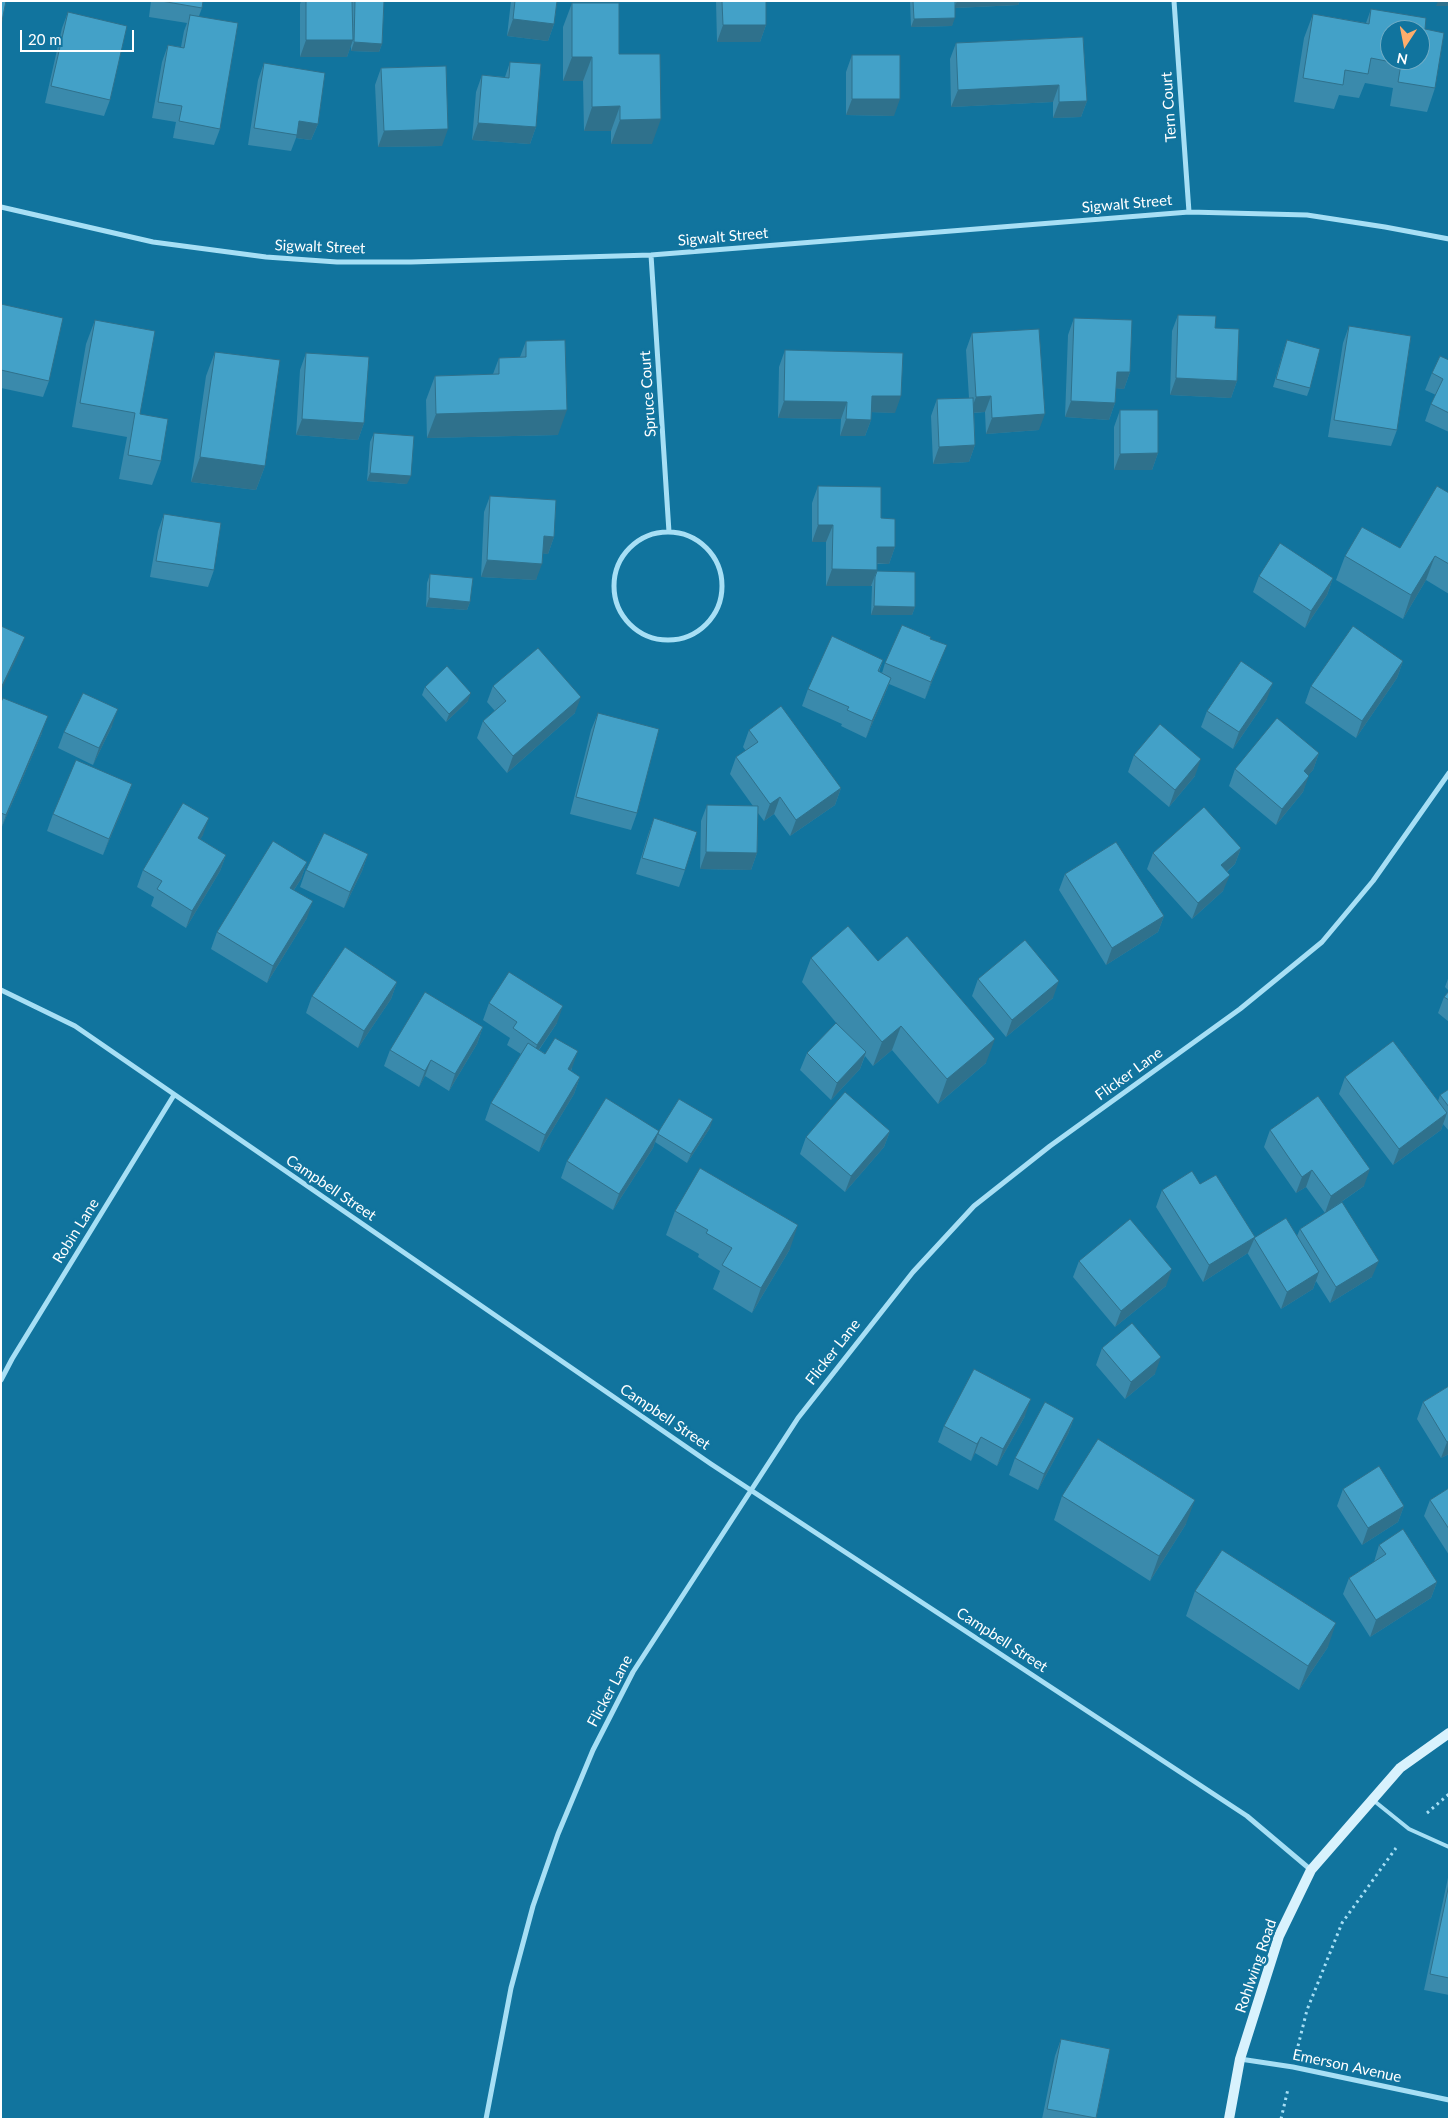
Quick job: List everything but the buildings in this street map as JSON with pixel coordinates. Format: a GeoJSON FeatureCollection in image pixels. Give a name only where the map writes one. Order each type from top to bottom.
{"type":"FeatureCollection","features":[{"type":"Feature","properties":{"kind":"street","name":"Tern Court"},"geometry":{"type":"LineString","coordinates":[[1174,1],[1189,212]]}},
{"type":"Feature","properties":{"kind":"street","name":"Sigwalt Street"},"geometry":{"type":"LineString","coordinates":[[1,207],[153,242],[266,258],[336,262],[411,262],[652,255],[1189,212],[1307,216],[1385,227],[1449,239]]}},
{"type":"Feature","properties":{"kind":"street","name":"Spruce Court"},"geometry":{"type":"LineString","coordinates":[[652,255],[669,532]]}},
{"type":"Feature","properties":{"kind":"street"},"geometry":{"type":"LineString","coordinates":[[669,532],[688,536],[709,550],[716,561],[723,589],[719,608],[713,618],[699,631],[675,640],[656,639],[637,631],[623,618],[614,592],[615,574],[623,555],[637,542],[650,535],[669,532]]}},
{"type":"Feature","properties":{"kind":"street","name":"Flicker Lane"},"geometry":{"type":"LineString","coordinates":[[486,2119],[511,1988],[533,1906],[558,1834],[593,1750],[633,1672],[798,1418],[913,1272],[974,1206],[1050,1146],[1240,1009],[1322,942],[1373,881],[1449,774]]}},
{"type":"Feature","properties":{"kind":"street","name":"Campbell Street"},"geometry":{"type":"LineString","coordinates":[[1,990],[75,1026],[751,1490],[1247,1816],[1311,1870]]}},
{"type":"Feature","properties":{"kind":"street","name":"Robin Lane"},"geometry":{"type":"LineString","coordinates":[[1,1380],[174,1095]]}},
{"type":"Feature","properties":{"kind":"street","name":"Rohlwing Road"},"geometry":{"type":"LineString","coordinates":[[1229,2119],[1240,2059],[1279,1936],[1311,1870],[1400,1768],[1449,1733]]}},
{"type":"Feature","properties":{"kind":"street","name":"Emerson Avenue"},"geometry":{"type":"LineString","coordinates":[[1240,2059],[1293,2067],[1449,2100]]}},
{"type":"Feature","properties":{"kind":"lane"},"geometry":{"type":"LineString","coordinates":[[1373,1800],[1409,1830],[1449,1846]]}},
{"type":"Feature","properties":{"kind":"path"},"geometry":{"type":"LineString","coordinates":[[1302,2028],[1310,2002],[1342,1923],[1409,1830],[1449,1794]]}},
{"type":"Feature","properties":{"kind":"path"},"geometry":{"type":"LineString","coordinates":[[1281,2119],[1284,2106]]}}]}
